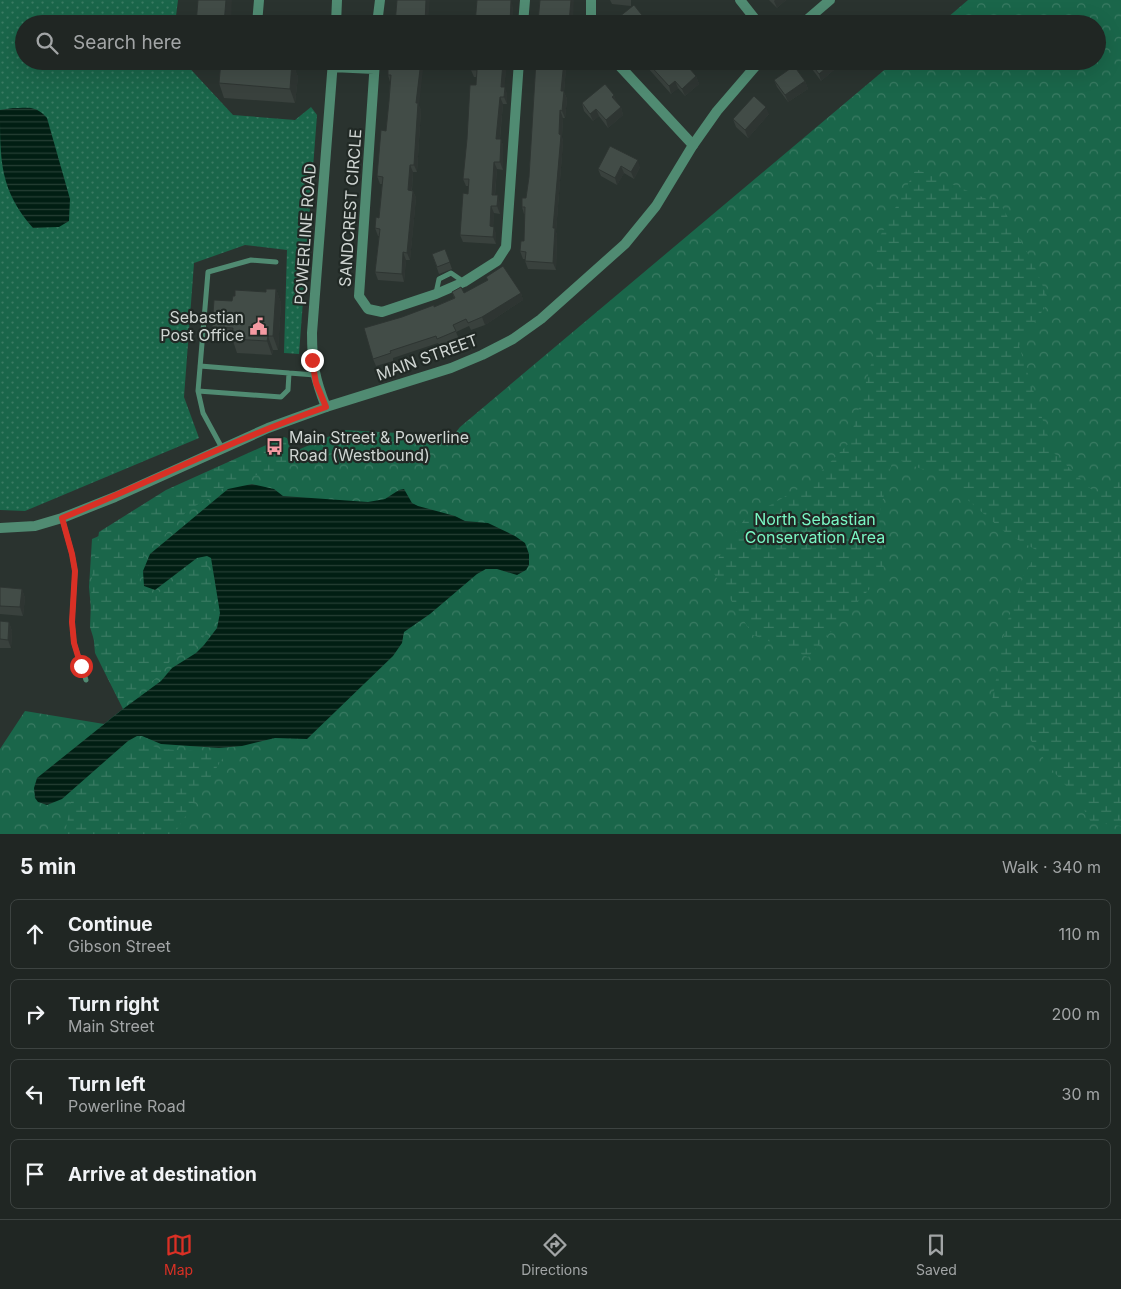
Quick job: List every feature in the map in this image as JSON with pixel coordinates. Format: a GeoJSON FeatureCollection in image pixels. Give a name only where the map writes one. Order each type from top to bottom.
{"type":"FeatureCollection","features":[{"type":"Feature","properties":{"kind":"street"},"geometry":{"type":"LineString","coordinates":[[258,15],[259,0]]}},
{"type":"Feature","properties":{"kind":"street"},"geometry":{"type":"LineString","coordinates":[[337,15],[338,0]]}},
{"type":"Feature","properties":{"kind":"street"},"geometry":{"type":"LineString","coordinates":[[379,15],[380,0]]}},
{"type":"Feature","properties":{"kind":"street"},"geometry":{"type":"LineString","coordinates":[[524,15],[525,0]]}},
{"type":"Feature","properties":{"kind":"street"},"geometry":{"type":"LineString","coordinates":[[591,0],[591,15]]}},
{"type":"Feature","properties":{"kind":"street"},"geometry":{"type":"LineString","coordinates":[[740,0],[752,15]]}},
{"type":"Feature","properties":{"kind":"street"},"geometry":{"type":"LineString","coordinates":[[812,15],[830,0]]}},
{"type":"Feature","properties":{"kind":"street","name":"POWERLINE ROAD"},"geometry":{"type":"LineString","coordinates":[[326,407],[316,383],[312,360],[312,333],[333,70]]}},
{"type":"Feature","properties":{"kind":"street","name":"SANDCREST CIRCLE"},"geometry":{"type":"LineString","coordinates":[[374,70],[359,296],[368,309],[382,312],[436,294],[464,282],[497,261],[506,247],[519,70]]}},
{"type":"Feature","properties":{"kind":"street"},"geometry":{"type":"LineString","coordinates":[[623,70],[693,144]]}},
{"type":"Feature","properties":{"kind":"street","name":"MAIN STREET"},"geometry":{"type":"LineString","coordinates":[[0,528],[35,526],[62,518],[115,497],[268,428],[326,407],[451,368],[513,339],[542,319],[625,244],[656,206],[693,144],[717,111],[752,70]]}},
{"type":"Feature","properties":{"kind":"lane"},"geometry":{"type":"LineString","coordinates":[[222,448],[203,413],[198,391],[208,272],[251,260],[276,262]]}},
{"type":"Feature","properties":{"kind":"lane"},"geometry":{"type":"LineString","coordinates":[[200,366],[315,375]]}},
{"type":"Feature","properties":{"kind":"lane"},"geometry":{"type":"LineString","coordinates":[[198,391],[281,397],[288,390],[289,374]]}},
{"type":"Feature","properties":{"kind":"lane"},"geometry":{"type":"LineString","coordinates":[[62,518],[75,571],[72,622],[74,643],[86,680]]}},
{"type":"Feature","properties":{"kind":"green space"},"geometry":{"type":"Polygon","coordinates":[[[0,0],[178,0],[176,15],[15,15],[15,70],[191,70],[233,115],[295,120],[311,107],[317,115],[299,354],[284,353],[287,250],[245,245],[194,263],[184,397],[199,438],[25,511],[0,510],[0,0]]]}},
{"type":"Feature","properties":{"kind":"green space","name":"North Sebastian Conservation Area"},"geometry":{"type":"Polygon","coordinates":[[[968,0],[1121,0],[1121,834],[0,834],[0,749],[25,711],[104,724],[123,709],[95,653],[89,587],[92,539],[344,430],[453,436],[460,427],[884,70],[1106,70],[1106,15],[950,15],[968,0]]]}},
{"type":"Feature","properties":{"kind":"green space"},"geometry":{"type":"Polygon","coordinates":[[[916,169],[1001,205],[1034,265],[1049,301],[1019,346],[1053,452],[1096,494],[1121,474],[1121,826],[1091,822],[1079,801],[1049,766],[1025,732],[992,701],[1006,625],[1024,575],[1038,551],[1006,533],[940,476],[893,458],[879,515],[884,573],[808,657],[753,635],[711,569],[744,520],[812,481],[849,443],[875,350],[877,242],[916,169]]]}},
{"type":"Feature","properties":{"kind":"green space"},"geometry":{"type":"Polygon","coordinates":[[[284,437],[287,438],[291,452],[285,467],[266,475],[256,475],[227,485],[213,496],[188,510],[162,538],[148,547],[138,570],[141,589],[154,595],[157,594],[198,563],[207,561],[216,613],[213,626],[193,648],[172,659],[155,679],[121,704],[102,666],[90,627],[92,576],[99,532],[166,490],[284,437]]]}},
{"type":"Feature","properties":{"kind":"green space"},"geometry":{"type":"Polygon","coordinates":[[[138,741],[161,749],[226,753],[174,834],[63,834],[66,829],[72,796],[130,745],[138,741]]]}},
{"type":"Feature","properties":{"kind":"shaded area"},"geometry":{"type":"Polygon","coordinates":[[[13,108],[35,109],[47,118],[70,199],[69,221],[59,227],[33,228],[22,214],[8,188],[2,160],[0,110],[13,108]]]}},
{"type":"Feature","properties":{"kind":"shaded area"},"geometry":{"type":"Polygon","coordinates":[[[252,484],[274,489],[283,496],[368,502],[385,499],[404,489],[412,503],[418,506],[455,516],[465,521],[488,523],[515,536],[525,543],[529,554],[529,565],[526,570],[517,575],[497,569],[486,569],[477,574],[430,614],[404,632],[402,643],[393,656],[307,739],[275,738],[242,746],[219,748],[161,744],[142,736],[137,736],[128,741],[62,799],[47,805],[38,802],[35,798],[34,788],[37,778],[161,681],[172,668],[196,653],[217,628],[220,613],[211,558],[207,556],[197,558],[155,590],[144,586],[143,571],[150,554],[228,489],[252,484]]]}},
{"type":"Feature","properties":{"kind":"building"},"geometry":{"type":"Polygon","coordinates":[[[198,0],[226,0],[225,15],[197,15],[198,0]]]}},
{"type":"Feature","properties":{"kind":"building"},"geometry":{"type":"Polygon","coordinates":[[[397,0],[426,0],[425,15],[396,15],[397,0]]]}},
{"type":"Feature","properties":{"kind":"building"},"geometry":{"type":"Polygon","coordinates":[[[477,0],[511,0],[510,15],[476,15],[477,0]]]}},
{"type":"Feature","properties":{"kind":"building"},"geometry":{"type":"Polygon","coordinates":[[[540,0],[571,0],[570,15],[539,15],[540,0]]]}},
{"type":"Feature","properties":{"kind":"building"},"geometry":{"type":"Polygon","coordinates":[[[634,5],[642,15],[622,15],[634,5]]]}},
{"type":"Feature","properties":{"kind":"building"},"geometry":{"type":"Polygon","coordinates":[[[220,70],[291,70],[290,89],[219,83],[220,70]]]}},
{"type":"Feature","properties":{"kind":"building"},"geometry":{"type":"Polygon","coordinates":[[[388,70],[420,70],[416,103],[418,103],[414,165],[410,165],[408,190],[413,191],[407,253],[403,252],[402,274],[375,272],[380,229],[375,228],[376,217],[379,218],[383,177],[377,176],[381,130],[386,131],[391,75],[388,75],[388,70]]]}},
{"type":"Feature","properties":{"kind":"building"},"geometry":{"type":"Polygon","coordinates":[[[477,70],[502,70],[501,87],[505,87],[504,97],[500,97],[496,139],[501,139],[500,162],[494,162],[492,195],[498,195],[497,206],[491,206],[490,226],[494,227],[493,237],[460,235],[463,193],[468,194],[469,179],[463,179],[470,85],[476,85],[477,70]]]}},
{"type":"Feature","properties":{"kind":"building"},"geometry":{"type":"Polygon","coordinates":[[[535,70],[563,70],[561,91],[564,91],[562,111],[560,110],[559,134],[561,135],[553,228],[555,228],[553,263],[525,261],[526,252],[520,251],[521,241],[524,241],[525,207],[522,207],[522,198],[526,198],[535,70]]]}},
{"type":"Feature","properties":{"kind":"building"},"geometry":{"type":"Polygon","coordinates":[[[654,70],[691,70],[696,76],[682,89],[675,81],[669,86],[654,70]]]}},
{"type":"Feature","properties":{"kind":"building"},"geometry":{"type":"Polygon","coordinates":[[[788,70],[797,70],[805,81],[785,95],[774,80],[788,70]]]}},
{"type":"Feature","properties":{"kind":"building"},"geometry":{"type":"Polygon","coordinates":[[[605,84],[614,95],[612,97],[621,107],[606,120],[596,109],[590,114],[582,103],[605,84]]]}},
{"type":"Feature","properties":{"kind":"building"},"geometry":{"type":"Polygon","coordinates":[[[754,96],[766,107],[745,130],[733,119],[754,96]]]}},
{"type":"Feature","properties":{"kind":"building"},"geometry":{"type":"Polygon","coordinates":[[[610,146],[638,160],[631,172],[621,166],[615,178],[598,169],[610,146]]]}},
{"type":"Feature","properties":{"kind":"building"},"geometry":{"type":"Polygon","coordinates":[[[445,249],[450,262],[437,267],[432,254],[445,249]]]}},
{"type":"Feature","properties":{"kind":"building"},"geometry":{"type":"Polygon","coordinates":[[[503,266],[521,293],[482,317],[468,323],[466,319],[453,325],[456,331],[437,339],[436,336],[390,351],[391,353],[373,359],[364,328],[434,305],[434,307],[455,298],[452,292],[461,287],[464,293],[488,280],[486,277],[503,266]]]}},
{"type":"Feature","properties":{"kind":"building"},"geometry":{"type":"Polygon","coordinates":[[[266,289],[276,289],[273,336],[268,336],[267,341],[232,339],[233,328],[212,327],[214,300],[232,301],[233,296],[235,296],[235,290],[266,292],[266,289]]]}},
{"type":"Feature","properties":{"kind":"building"},"geometry":{"type":"Polygon","coordinates":[[[0,587],[22,589],[20,607],[0,606],[0,587]]]}},
{"type":"Feature","properties":{"kind":"building"},"geometry":{"type":"Polygon","coordinates":[[[0,621],[9,622],[8,640],[0,639],[0,621]]]}},
{"type":"Feature","properties":{"kind":"place","name":"Sebastian Post Office"},"geometry":{"type":"Point","coordinates":[258,326]}},
{"type":"Feature","properties":{"kind":"place","name":"Main Street & Powerline Road (Westbound)"},"geometry":{"type":"Point","coordinates":[275,446]}},
{"type":"Feature","properties":{"kind":"route"},"geometry":{"type":"LineString","coordinates":[[81,666],[74,643],[72,622],[75,571],[62,518],[115,497],[268,428],[326,407],[316,383],[312,360]]}}]}
